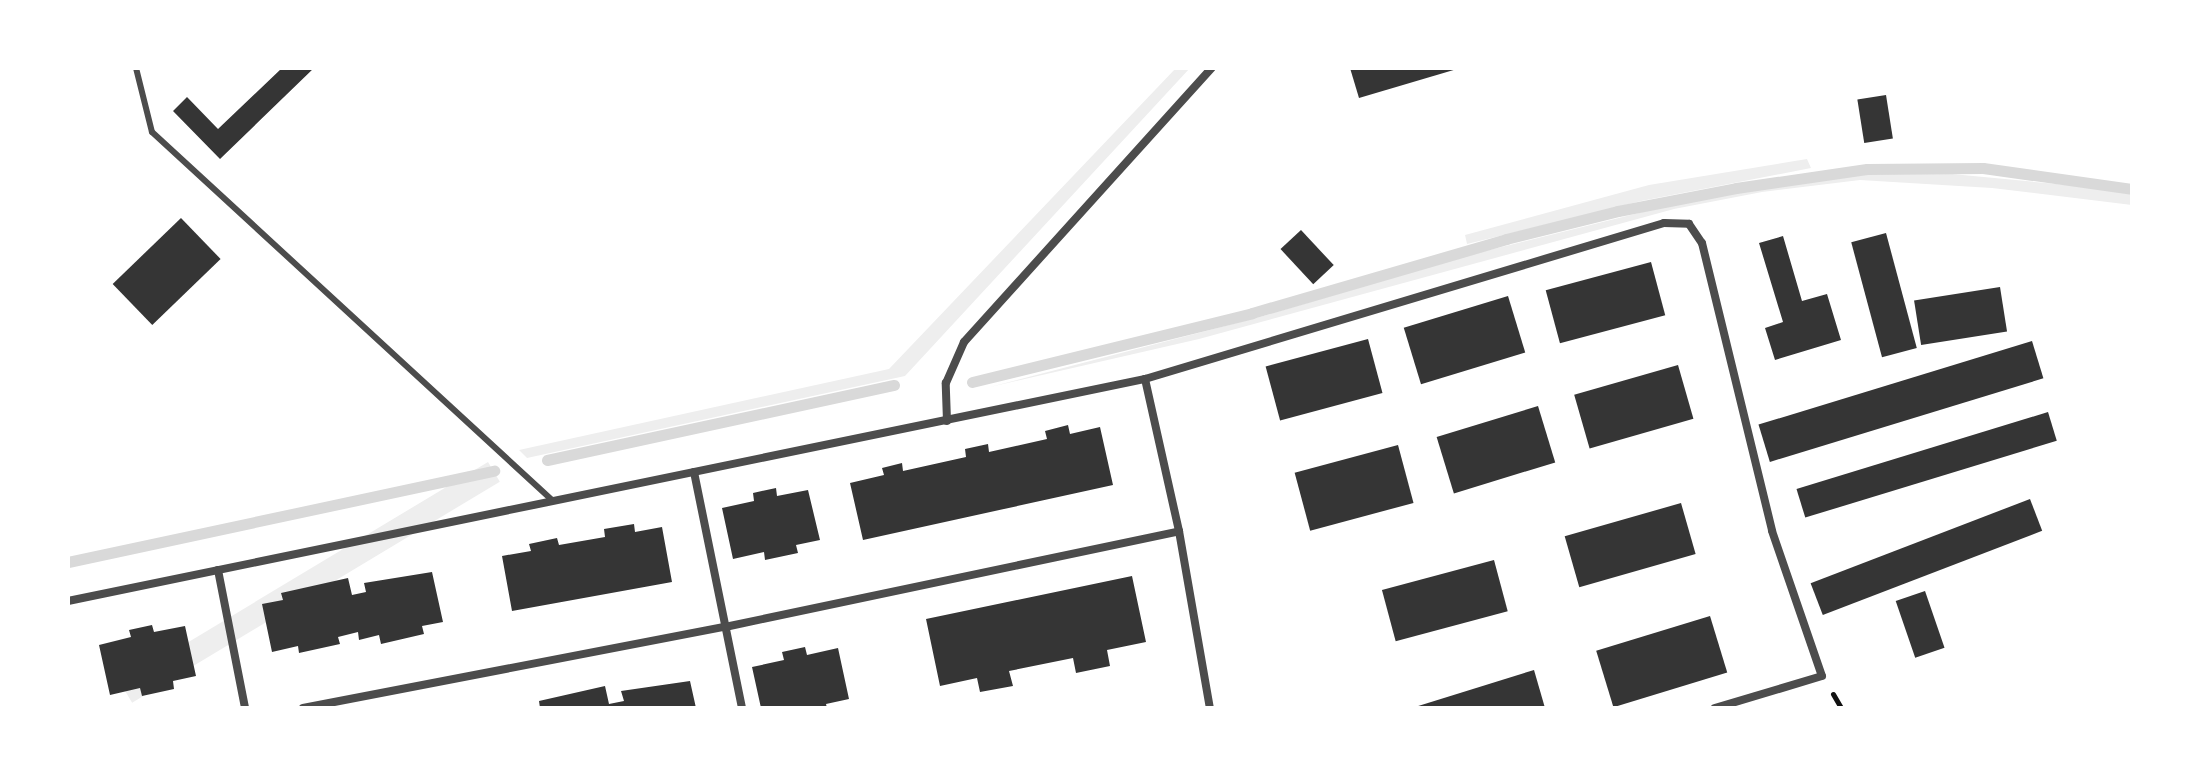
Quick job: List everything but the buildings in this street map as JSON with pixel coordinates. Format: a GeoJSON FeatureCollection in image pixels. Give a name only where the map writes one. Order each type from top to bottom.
{"type":"FeatureCollection","features":[{"type":"Feature","properties":{"kind":"street"},"geometry":{"type":"LineString","coordinates":[[947,421],[946,383],[964,342],[1212,68]]}},
{"type":"Feature","properties":{"kind":"street"},"geometry":{"type":"LineString","coordinates":[[68,601],[1145,379],[1664,223],[1689,224],[1702,243],[1772,531],[1822,676],[1715,708]]}},
{"type":"Feature","properties":{"kind":"street"},"geometry":{"type":"LineString","coordinates":[[1145,379],[1179,531],[1210,708]]}},
{"type":"Feature","properties":{"kind":"street"},"geometry":{"type":"LineString","coordinates":[[694,472],[742,708]]}},
{"type":"Feature","properties":{"kind":"street"},"geometry":{"type":"LineString","coordinates":[[303,708],[725,627],[1179,531]]}},
{"type":"Feature","properties":{"kind":"street"},"geometry":{"type":"LineString","coordinates":[[218,570],[245,708]]}},
{"type":"Feature","properties":{"kind":"lane"},"geometry":{"type":"LineString","coordinates":[[136,68],[152,132],[553,501]]}},
{"type":"Feature","properties":{"kind":"shaded area"},"geometry":{"type":"Polygon","coordinates":[[[1176,68],[1190,68],[905,376],[527,458],[519,450],[889,369],[1176,68]]]}},
{"type":"Feature","properties":{"kind":"shaded area"},"geometry":{"type":"Polygon","coordinates":[[[1807,159],[1811,168],[1641,201],[1467,244],[1465,235],[1649,185],[1807,159]]]}},
{"type":"Feature","properties":{"kind":"shaded area"},"geometry":{"type":"Polygon","coordinates":[[[1873,174],[1952,174],[2067,185],[2132,194],[2132,205],[1992,188],[1860,180],[1762,192],[1674,209],[1199,339],[990,387],[1260,317],[1469,255],[1667,206],[1776,185],[1873,174]]]}},
{"type":"Feature","properties":{"kind":"shaded area"},"geometry":{"type":"Polygon","coordinates":[[[488,462],[500,482],[132,703],[120,683],[488,462]]]}},
{"type":"Feature","properties":{"kind":"waterway"},"geometry":{"type":"LineString","coordinates":[[972,382],[1252,313],[1506,239],[1618,211],[1736,188],[1867,169],[1983,168],[2132,189]]}},
{"type":"Feature","properties":{"kind":"waterway"},"geometry":{"type":"LineString","coordinates":[[547,460],[894,385]]}},
{"type":"Feature","properties":{"kind":"waterway"},"geometry":{"type":"LineString","coordinates":[[68,562],[494,471]]}}]}
